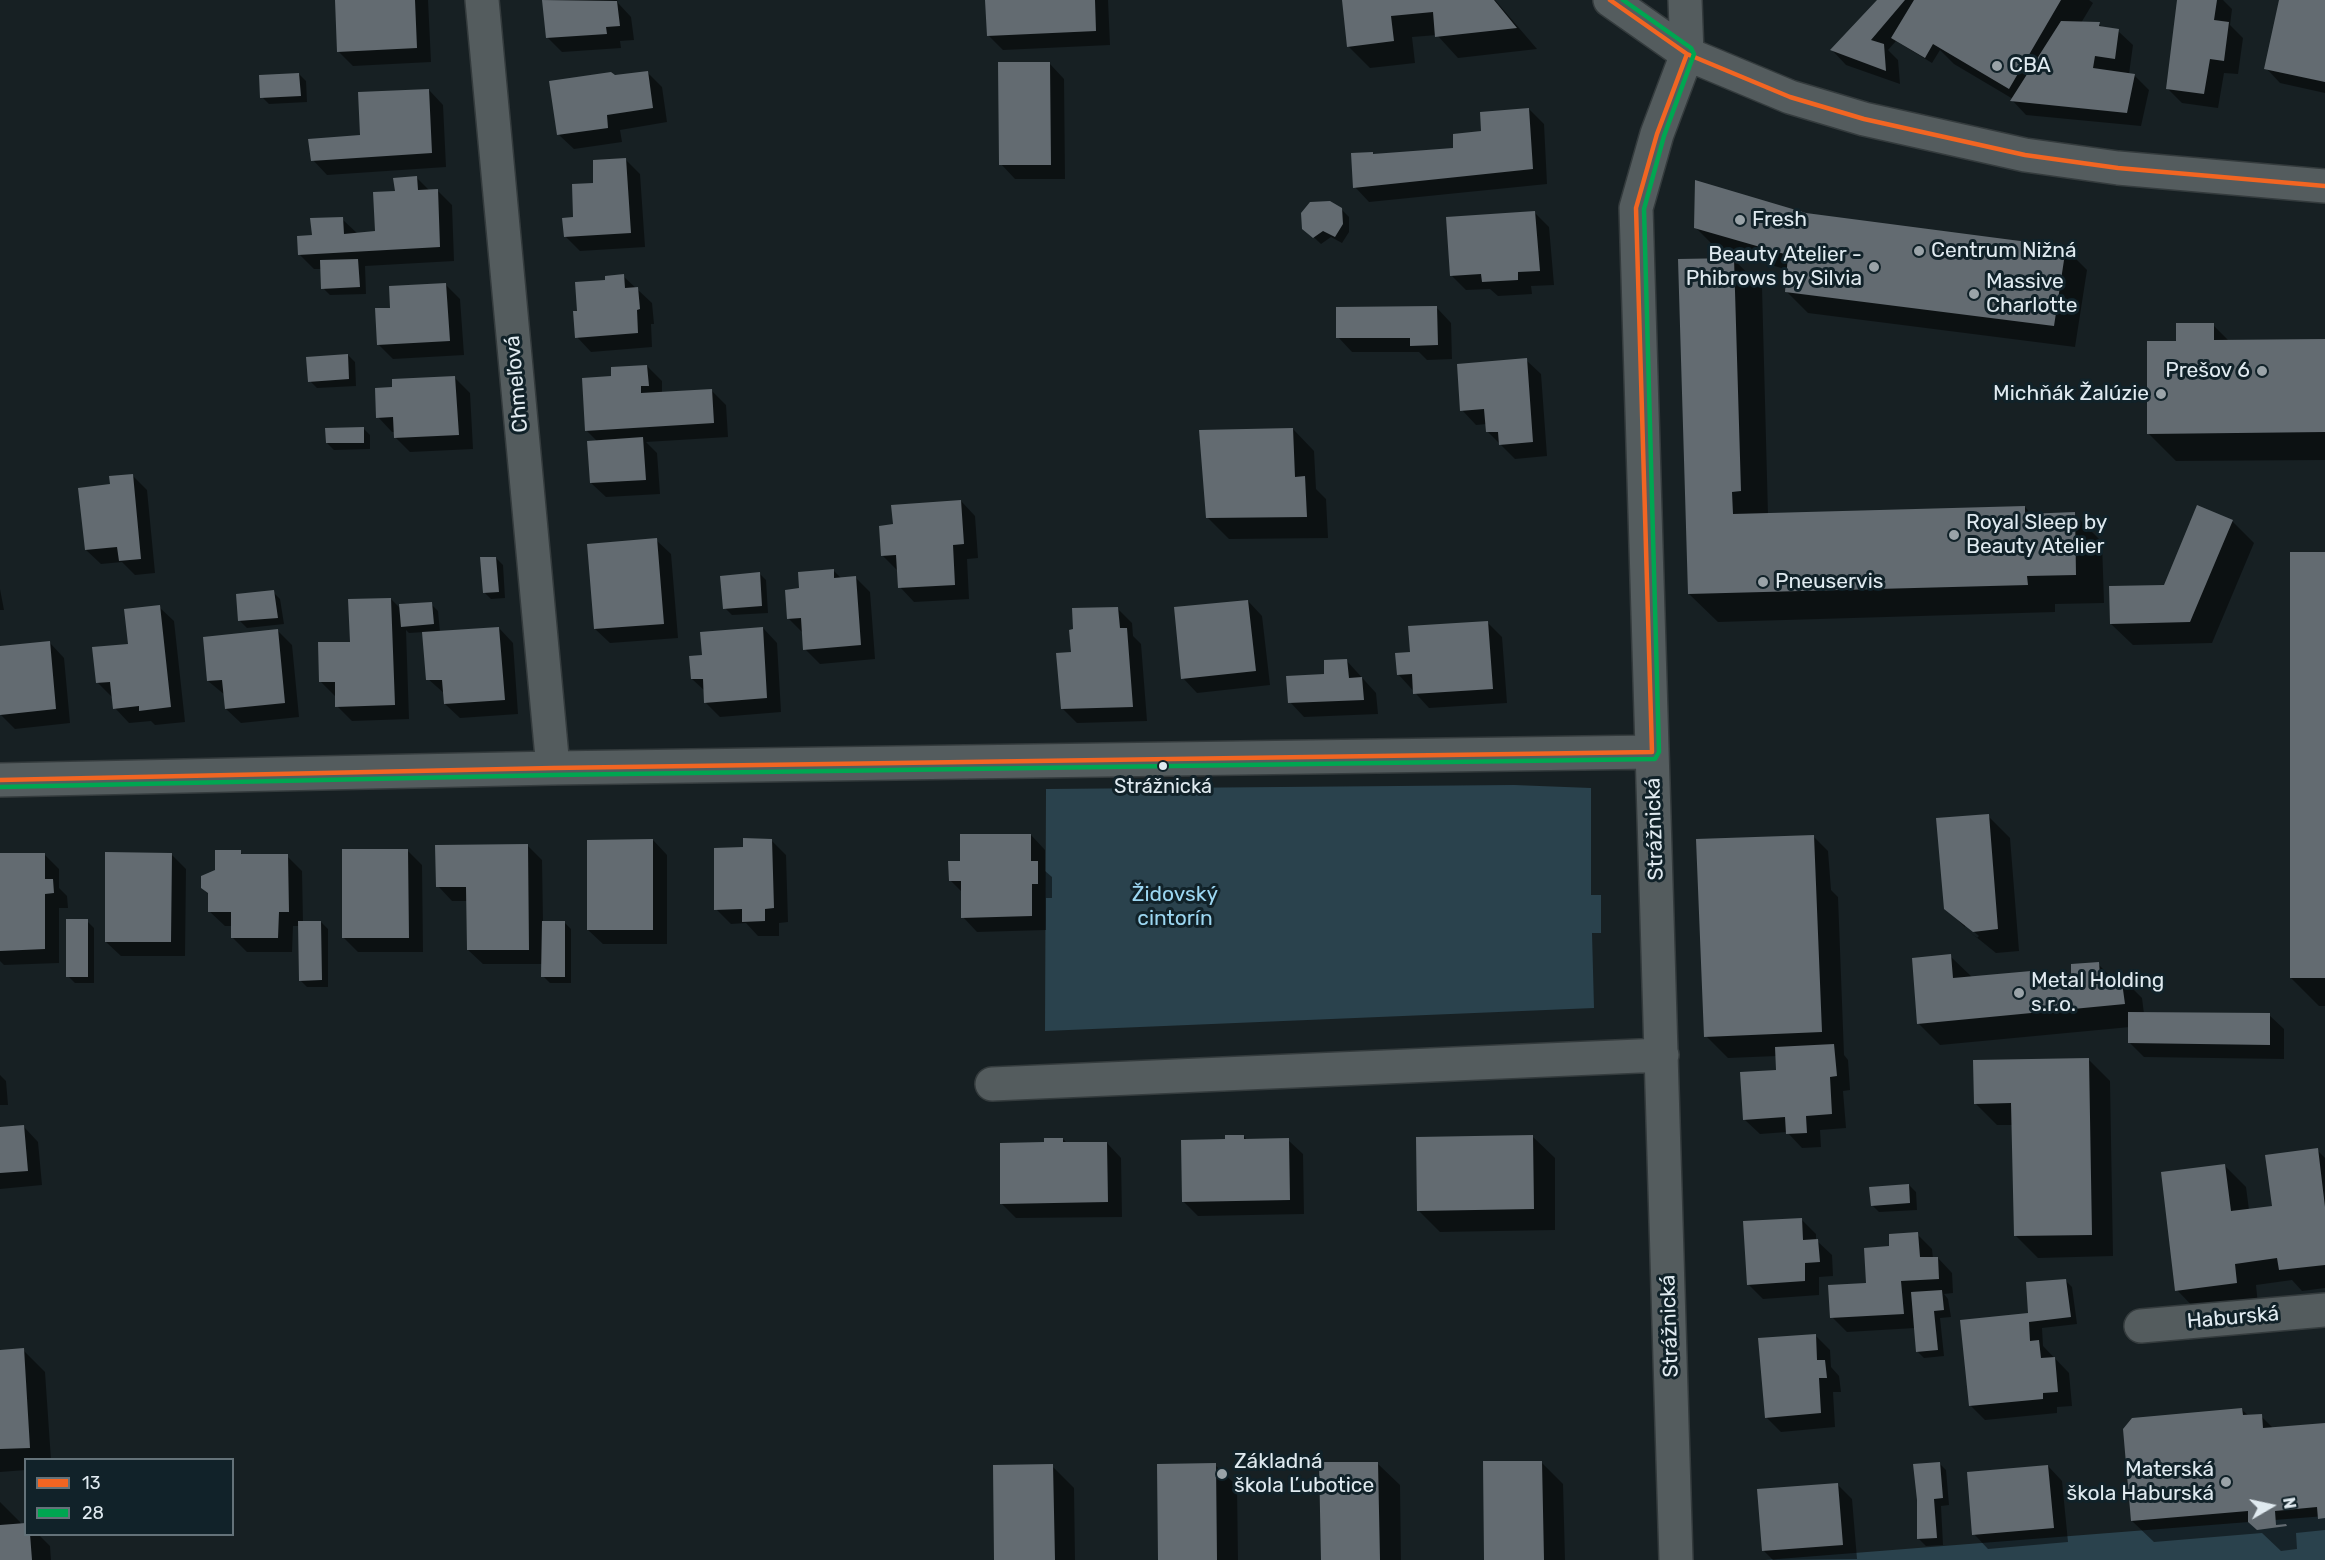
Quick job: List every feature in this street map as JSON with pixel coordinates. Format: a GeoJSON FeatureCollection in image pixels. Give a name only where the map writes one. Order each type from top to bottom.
{"type":"FeatureCollection","features":[{"type":"Feature","properties":{"kind":"street","name":"Chmeľová"},"geometry":{"type":"LineString","coordinates":[[482,0],[553,768]]}},
{"type":"Feature","properties":{"kind":"street"},"geometry":{"type":"LineString","coordinates":[[1610,0],[1687,54],[1790,97],[1864,119],[2025,155],[2118,168],[2325,186]]}},
{"type":"Feature","properties":{"kind":"street","name":"Strážnická"},"geometry":{"type":"LineString","coordinates":[[1676,1560],[1636,208],[1657,134],[1687,54],[1685,0]]}},
{"type":"Feature","properties":{"kind":"street"},"geometry":{"type":"LineString","coordinates":[[0,780],[553,768],[1652,752]]}},
{"type":"Feature","properties":{"kind":"street"},"geometry":{"type":"LineString","coordinates":[[992,1083],[1662,1055]]}},
{"type":"Feature","properties":{"kind":"street","name":"Haburská"},"geometry":{"type":"LineString","coordinates":[[2141,1326],[2325,1310]]}},
{"type":"Feature","properties":{"kind":"green space","name":"Židovský cintorín"},"geometry":{"type":"Polygon","coordinates":[[[1514,785],[1591,788],[1591,895],[1601,895],[1601,933],[1592,933],[1594,1008],[1045,1031],[1046,789],[1514,785]]]}},
{"type":"Feature","properties":{"kind":"green space"},"geometry":{"type":"Polygon","coordinates":[[[2325,1516],[2325,1560],[1765,1560],[2325,1516]]]}},
{"type":"Feature","properties":{"kind":"building"},"geometry":{"type":"Polygon","coordinates":[[[335,0],[415,0],[417,48],[337,52],[335,0]]]}},
{"type":"Feature","properties":{"kind":"building"},"geometry":{"type":"Polygon","coordinates":[[[542,0],[617,1],[620,26],[606,27],[607,34],[546,38],[542,0]]]}},
{"type":"Feature","properties":{"kind":"building"},"geometry":{"type":"Polygon","coordinates":[[[985,0],[1095,0],[1096,31],[987,36],[985,0]]]}},
{"type":"Feature","properties":{"kind":"building"},"geometry":{"type":"Polygon","coordinates":[[[1342,0],[1494,0],[1517,28],[1435,37],[1433,12],[1391,16],[1394,41],[1347,47],[1342,0]]]}},
{"type":"Feature","properties":{"kind":"building"},"geometry":{"type":"Polygon","coordinates":[[[1877,0],[1905,0],[1871,40],[1884,44],[1886,71],[1830,50],[1877,0]]]}},
{"type":"Feature","properties":{"kind":"building","name":"CBA"},"geometry":{"type":"Polygon","coordinates":[[[1914,0],[2061,0],[2009,89],[1933,44],[1925,58],[1891,38],[1914,0]]]}},
{"type":"Feature","properties":{"kind":"building"},"geometry":{"type":"Polygon","coordinates":[[[2177,0],[2217,0],[2214,20],[2229,22],[2224,61],[2210,59],[2204,94],[2166,89],[2177,0]]]}},
{"type":"Feature","properties":{"kind":"building"},"geometry":{"type":"Polygon","coordinates":[[[2279,0],[2325,0],[2325,82],[2264,69],[2279,0]]]}},
{"type":"Feature","properties":{"kind":"building"},"geometry":{"type":"Polygon","coordinates":[[[2061,21],[2100,22],[2099,26],[2119,29],[2115,59],[2095,56],[2093,68],[2135,74],[2127,113],[2010,101],[2061,21]]]}},
{"type":"Feature","properties":{"kind":"building"},"geometry":{"type":"Polygon","coordinates":[[[998,62],[1050,62],[1051,165],[999,165],[998,62]]]}},
{"type":"Feature","properties":{"kind":"building"},"geometry":{"type":"Polygon","coordinates":[[[648,71],[653,108],[607,115],[608,128],[557,135],[549,81],[611,72],[615,75],[648,71]]]}},
{"type":"Feature","properties":{"kind":"building"},"geometry":{"type":"Polygon","coordinates":[[[299,73],[301,96],[260,98],[259,75],[299,73]]]}},
{"type":"Feature","properties":{"kind":"building"},"geometry":{"type":"Polygon","coordinates":[[[429,89],[432,153],[311,161],[308,139],[360,135],[358,92],[429,89]]]}},
{"type":"Feature","properties":{"kind":"building"},"geometry":{"type":"Polygon","coordinates":[[[1529,108],[1533,169],[1353,188],[1351,153],[1373,152],[1373,154],[1453,148],[1453,134],[1481,131],[1480,112],[1529,108]]]}},
{"type":"Feature","properties":{"kind":"building"},"geometry":{"type":"Polygon","coordinates":[[[626,158],[631,233],[564,237],[562,218],[573,217],[572,184],[593,183],[593,160],[626,158]]]}},
{"type":"Feature","properties":{"kind":"building"},"geometry":{"type":"Polygon","coordinates":[[[417,176],[418,190],[438,189],[440,247],[298,255],[297,236],[312,235],[310,218],[343,217],[344,234],[375,231],[373,192],[395,191],[393,178],[417,176]]]}},
{"type":"Feature","properties":{"kind":"building","name":"Centrum Nižná"},"geometry":{"type":"Polygon","coordinates":[[[1695,180],[1806,213],[2066,247],[2054,326],[1785,292],[1788,255],[1694,228],[1695,180]]]}},
{"type":"Feature","properties":{"kind":"building"},"geometry":{"type":"Polygon","coordinates":[[[1330,201],[1342,208],[1343,224],[1335,237],[1323,231],[1313,238],[1302,229],[1301,213],[1310,202],[1330,201]]]}},
{"type":"Feature","properties":{"kind":"building"},"geometry":{"type":"Polygon","coordinates":[[[1535,211],[1540,271],[1518,272],[1518,280],[1482,282],[1481,274],[1450,276],[1446,217],[1535,211]]]}},
{"type":"Feature","properties":{"kind":"building"},"geometry":{"type":"Polygon","coordinates":[[[1734,258],[1741,491],[1732,492],[1733,514],[2025,506],[2025,514],[2075,512],[2076,575],[2027,576],[2028,585],[1688,594],[1678,259],[1734,258]]]}},
{"type":"Feature","properties":{"kind":"building"},"geometry":{"type":"Polygon","coordinates":[[[358,259],[360,287],[321,289],[320,260],[358,259]]]}},
{"type":"Feature","properties":{"kind":"building"},"geometry":{"type":"Polygon","coordinates":[[[624,274],[625,288],[638,287],[640,309],[637,310],[638,333],[575,338],[573,311],[577,311],[575,282],[605,280],[605,276],[624,274]]]}},
{"type":"Feature","properties":{"kind":"building"},"geometry":{"type":"Polygon","coordinates":[[[446,283],[450,341],[377,345],[375,308],[390,308],[389,286],[446,283]]]}},
{"type":"Feature","properties":{"kind":"building"},"geometry":{"type":"Polygon","coordinates":[[[1437,306],[1438,345],[1410,346],[1410,338],[1336,338],[1336,307],[1437,306]]]}},
{"type":"Feature","properties":{"kind":"building"},"geometry":{"type":"Polygon","coordinates":[[[2176,323],[2214,323],[2214,340],[2325,339],[2325,432],[2147,434],[2147,341],[2176,341],[2176,323]]]}},
{"type":"Feature","properties":{"kind":"building"},"geometry":{"type":"Polygon","coordinates":[[[348,354],[349,379],[308,382],[306,357],[348,354]]]}},
{"type":"Feature","properties":{"kind":"building"},"geometry":{"type":"Polygon","coordinates":[[[1527,358],[1533,442],[1499,445],[1498,432],[1486,432],[1484,409],[1460,411],[1457,364],[1527,358]]]}},
{"type":"Feature","properties":{"kind":"building"},"geometry":{"type":"Polygon","coordinates":[[[647,365],[649,386],[641,386],[641,393],[712,389],[714,423],[585,431],[582,378],[611,376],[611,367],[647,365]]]}},
{"type":"Feature","properties":{"kind":"building"},"geometry":{"type":"Polygon","coordinates":[[[455,376],[459,435],[394,438],[393,417],[376,418],[375,388],[392,387],[392,379],[455,376]]]}},
{"type":"Feature","properties":{"kind":"building"},"geometry":{"type":"Polygon","coordinates":[[[364,427],[364,443],[326,443],[325,428],[364,427]]]}},
{"type":"Feature","properties":{"kind":"building"},"geometry":{"type":"Polygon","coordinates":[[[1293,428],[1295,477],[1305,476],[1307,517],[1206,518],[1199,430],[1293,428]]]}},
{"type":"Feature","properties":{"kind":"building"},"geometry":{"type":"Polygon","coordinates":[[[643,437],[646,480],[590,483],[587,441],[643,437]]]}},
{"type":"Feature","properties":{"kind":"building"},"geometry":{"type":"Polygon","coordinates":[[[133,474],[141,559],[119,561],[117,547],[85,550],[78,488],[110,484],[109,476],[133,474]]]}},
{"type":"Feature","properties":{"kind":"building"},"geometry":{"type":"Polygon","coordinates":[[[961,500],[964,544],[953,545],[955,585],[898,588],[896,555],[881,556],[879,526],[893,524],[891,505],[961,500]]]}},
{"type":"Feature","properties":{"kind":"building"},"geometry":{"type":"Polygon","coordinates":[[[2197,505],[2233,520],[2190,622],[2110,624],[2109,586],[2164,585],[2197,505]]]}},
{"type":"Feature","properties":{"kind":"building"},"geometry":{"type":"Polygon","coordinates":[[[657,538],[664,624],[594,629],[587,544],[657,538]]]}},
{"type":"Feature","properties":{"kind":"building"},"geometry":{"type":"Polygon","coordinates":[[[2290,552],[2325,552],[2325,978],[2290,978],[2290,552]]]}},
{"type":"Feature","properties":{"kind":"building"},"geometry":{"type":"Polygon","coordinates":[[[480,557],[496,557],[499,592],[483,593],[480,557]]]}},
{"type":"Feature","properties":{"kind":"building"},"geometry":{"type":"Polygon","coordinates":[[[834,569],[834,578],[856,576],[861,645],[803,650],[801,618],[787,619],[785,590],[799,588],[798,572],[834,569]]]}},
{"type":"Feature","properties":{"kind":"building"},"geometry":{"type":"Polygon","coordinates":[[[760,572],[762,606],[723,609],[720,576],[760,572]]]}},
{"type":"Feature","properties":{"kind":"building"},"geometry":{"type":"Polygon","coordinates":[[[274,590],[278,618],[238,621],[236,594],[274,590]]]}},
{"type":"Feature","properties":{"kind":"building"},"geometry":{"type":"Polygon","coordinates":[[[391,598],[395,705],[335,707],[335,682],[319,682],[318,642],[350,642],[348,599],[391,598]]]}},
{"type":"Feature","properties":{"kind":"building"},"geometry":{"type":"Polygon","coordinates":[[[1248,600],[1256,671],[1181,679],[1174,607],[1248,600]]]}},
{"type":"Feature","properties":{"kind":"building"},"geometry":{"type":"Polygon","coordinates":[[[432,602],[434,624],[401,627],[399,604],[432,602]]]}},
{"type":"Feature","properties":{"kind":"building"},"geometry":{"type":"Polygon","coordinates":[[[160,605],[171,707],[139,711],[139,706],[113,709],[110,682],[96,683],[92,647],[128,644],[124,609],[160,605]]]}},
{"type":"Feature","properties":{"kind":"building"},"geometry":{"type":"Polygon","coordinates":[[[1118,607],[1120,628],[1127,628],[1133,707],[1061,709],[1056,653],[1071,652],[1069,630],[1073,629],[1072,608],[1118,607]]]}},
{"type":"Feature","properties":{"kind":"building"},"geometry":{"type":"Polygon","coordinates":[[[1488,621],[1493,689],[1413,694],[1412,674],[1397,675],[1395,653],[1410,652],[1408,626],[1488,621]]]}},
{"type":"Feature","properties":{"kind":"building"},"geometry":{"type":"Polygon","coordinates":[[[499,627],[505,700],[444,704],[442,680],[426,680],[422,632],[499,627]]]}},
{"type":"Feature","properties":{"kind":"building"},"geometry":{"type":"Polygon","coordinates":[[[763,627],[767,698],[704,703],[703,679],[691,679],[689,656],[702,655],[700,632],[763,627]]]}},
{"type":"Feature","properties":{"kind":"building"},"geometry":{"type":"Polygon","coordinates":[[[278,629],[285,703],[225,709],[222,680],[207,681],[203,637],[278,629]]]}},
{"type":"Feature","properties":{"kind":"building"},"geometry":{"type":"Polygon","coordinates":[[[50,641],[56,709],[0,715],[0,646],[50,641]]]}},
{"type":"Feature","properties":{"kind":"building"},"geometry":{"type":"Polygon","coordinates":[[[1347,659],[1349,678],[1362,677],[1364,700],[1288,703],[1286,676],[1324,674],[1324,660],[1347,659]]]}},
{"type":"Feature","properties":{"kind":"building"},"geometry":{"type":"Polygon","coordinates":[[[1989,814],[1998,929],[1973,932],[1944,909],[1936,818],[1989,814]]]}},
{"type":"Feature","properties":{"kind":"building"},"geometry":{"type":"Polygon","coordinates":[[[960,834],[1031,834],[1031,861],[1038,861],[1038,884],[1032,884],[1032,916],[961,918],[961,881],[949,881],[948,861],[960,861],[960,834]]]}},
{"type":"Feature","properties":{"kind":"building"},"geometry":{"type":"Polygon","coordinates":[[[1814,835],[1822,1032],[1704,1037],[1696,839],[1814,835]]]}},
{"type":"Feature","properties":{"kind":"building"},"geometry":{"type":"Polygon","coordinates":[[[743,838],[772,839],[774,908],[765,909],[765,921],[742,922],[742,909],[714,910],[714,848],[743,847],[743,838]]]}},
{"type":"Feature","properties":{"kind":"building"},"geometry":{"type":"Polygon","coordinates":[[[653,839],[653,930],[587,930],[587,840],[653,839]]]}},
{"type":"Feature","properties":{"kind":"building"},"geometry":{"type":"Polygon","coordinates":[[[528,844],[529,950],[467,950],[466,887],[436,887],[435,845],[528,844]]]}},
{"type":"Feature","properties":{"kind":"building"},"geometry":{"type":"Polygon","coordinates":[[[342,849],[408,849],[409,938],[342,938],[342,849]]]}},
{"type":"Feature","properties":{"kind":"building"},"geometry":{"type":"Polygon","coordinates":[[[215,850],[241,850],[241,854],[288,854],[289,912],[279,912],[278,938],[231,938],[231,912],[208,912],[208,893],[201,888],[201,876],[215,870],[215,850]]]}},
{"type":"Feature","properties":{"kind":"building"},"geometry":{"type":"Polygon","coordinates":[[[105,852],[172,853],[171,942],[105,942],[105,852]]]}},
{"type":"Feature","properties":{"kind":"building"},"geometry":{"type":"Polygon","coordinates":[[[0,853],[45,853],[45,879],[53,879],[54,893],[45,894],[45,949],[0,951],[0,853]]]}},
{"type":"Feature","properties":{"kind":"building"},"geometry":{"type":"Polygon","coordinates":[[[66,919],[88,919],[88,977],[66,977],[66,919]]]}},
{"type":"Feature","properties":{"kind":"building"},"geometry":{"type":"Polygon","coordinates":[[[298,921],[321,921],[322,980],[299,981],[298,921]]]}},
{"type":"Feature","properties":{"kind":"building"},"geometry":{"type":"Polygon","coordinates":[[[542,921],[565,921],[565,977],[541,977],[542,921]]]}},
{"type":"Feature","properties":{"kind":"building","name":"Metal Holding s.r.o."},"geometry":{"type":"Polygon","coordinates":[[[1951,954],[1953,978],[2031,971],[2032,982],[2071,978],[2071,964],[2099,962],[2100,976],[2121,975],[2125,1004],[1917,1024],[1912,958],[1951,954]]]}},
{"type":"Feature","properties":{"kind":"building"},"geometry":{"type":"Polygon","coordinates":[[[2128,1012],[2270,1013],[2270,1045],[2128,1043],[2128,1012]]]}},
{"type":"Feature","properties":{"kind":"building"},"geometry":{"type":"Polygon","coordinates":[[[1834,1044],[1837,1076],[1830,1077],[1832,1114],[1806,1116],[1807,1133],[1786,1134],[1785,1117],[1743,1120],[1740,1072],[1776,1070],[1775,1047],[1834,1044]]]}},
{"type":"Feature","properties":{"kind":"building"},"geometry":{"type":"Polygon","coordinates":[[[2089,1058],[2092,1235],[2014,1236],[2011,1103],[1974,1104],[1973,1060],[2089,1058]]]}},
{"type":"Feature","properties":{"kind":"building"},"geometry":{"type":"Polygon","coordinates":[[[24,1125],[28,1171],[0,1173],[0,1127],[24,1125]]]}},
{"type":"Feature","properties":{"kind":"building"},"geometry":{"type":"Polygon","coordinates":[[[1225,1135],[1244,1135],[1244,1139],[1289,1138],[1290,1200],[1182,1202],[1181,1140],[1225,1139],[1225,1135]]]}},
{"type":"Feature","properties":{"kind":"building"},"geometry":{"type":"Polygon","coordinates":[[[1533,1135],[1534,1209],[1417,1211],[1416,1137],[1533,1135]]]}},
{"type":"Feature","properties":{"kind":"building"},"geometry":{"type":"Polygon","coordinates":[[[1044,1138],[1063,1138],[1063,1142],[1107,1142],[1108,1202],[1000,1204],[1000,1143],[1044,1142],[1044,1138]]]}},
{"type":"Feature","properties":{"kind":"building"},"geometry":{"type":"Polygon","coordinates":[[[2318,1148],[2325,1207],[2325,1265],[2279,1270],[2277,1258],[2235,1264],[2237,1283],[2175,1291],[2161,1172],[2225,1164],[2231,1211],[2272,1206],[2265,1155],[2318,1148]]]}},
{"type":"Feature","properties":{"kind":"building"},"geometry":{"type":"Polygon","coordinates":[[[1909,1184],[1910,1203],[1871,1206],[1869,1187],[1909,1184]]]}},
{"type":"Feature","properties":{"kind":"building"},"geometry":{"type":"Polygon","coordinates":[[[1802,1218],[1803,1240],[1818,1239],[1820,1262],[1805,1263],[1805,1281],[1747,1285],[1743,1221],[1802,1218]]]}},
{"type":"Feature","properties":{"kind":"building"},"geometry":{"type":"Polygon","coordinates":[[[1918,1232],[1920,1257],[1938,1257],[1939,1279],[1901,1281],[1904,1314],[1830,1318],[1828,1285],[1866,1283],[1864,1248],[1889,1246],[1889,1234],[1918,1232]]]}},
{"type":"Feature","properties":{"kind":"building"},"geometry":{"type":"Polygon","coordinates":[[[2066,1279],[2071,1317],[2029,1322],[2030,1341],[2039,1340],[2041,1358],[2055,1357],[2058,1392],[2043,1393],[2043,1399],[1969,1406],[1960,1320],[2028,1313],[2026,1282],[2066,1279]]]}},
{"type":"Feature","properties":{"kind":"building"},"geometry":{"type":"Polygon","coordinates":[[[1942,1290],[1944,1310],[1934,1311],[1938,1350],[1916,1352],[1911,1292],[1942,1290]]]}},
{"type":"Feature","properties":{"kind":"building"},"geometry":{"type":"Polygon","coordinates":[[[1816,1334],[1817,1360],[1825,1360],[1827,1378],[1819,1378],[1821,1413],[1765,1418],[1758,1338],[1816,1334]]]}},
{"type":"Feature","properties":{"kind":"building"},"geometry":{"type":"Polygon","coordinates":[[[24,1348],[30,1448],[0,1449],[0,1350],[24,1348]]]}},
{"type":"Feature","properties":{"kind":"building","name":"Materská škola Haburská"},"geometry":{"type":"Polygon","coordinates":[[[2242,1408],[2243,1415],[2262,1414],[2263,1428],[2325,1423],[2325,1518],[2318,1519],[2317,1507],[2275,1511],[2276,1525],[2286,1524],[2287,1526],[2257,1530],[2248,1522],[2248,1511],[2131,1521],[2123,1429],[2132,1418],[2242,1408]]]}},
{"type":"Feature","properties":{"kind":"building"},"geometry":{"type":"Polygon","coordinates":[[[1483,1461],[1542,1461],[1544,1560],[1484,1560],[1483,1461]]]}},
{"type":"Feature","properties":{"kind":"building"},"geometry":{"type":"Polygon","coordinates":[[[1319,1462],[1378,1462],[1380,1560],[1321,1560],[1319,1462]]]}},
{"type":"Feature","properties":{"kind":"building"},"geometry":{"type":"Polygon","coordinates":[[[1940,1462],[1943,1498],[1934,1499],[1937,1538],[1917,1539],[1917,1500],[1913,1464],[1940,1462]]]}},
{"type":"Feature","properties":{"kind":"building"},"geometry":{"type":"Polygon","coordinates":[[[1216,1463],[1217,1560],[1158,1560],[1157,1464],[1216,1463]]]}},
{"type":"Feature","properties":{"kind":"building"},"geometry":{"type":"Polygon","coordinates":[[[1053,1464],[1055,1560],[994,1560],[993,1465],[1053,1464]]]}},
{"type":"Feature","properties":{"kind":"building"},"geometry":{"type":"Polygon","coordinates":[[[2048,1465],[2054,1528],[1972,1535],[1967,1472],[2048,1465]]]}},
{"type":"Feature","properties":{"kind":"building"},"geometry":{"type":"Polygon","coordinates":[[[1838,1483],[1843,1545],[1762,1551],[1757,1489],[1838,1483]]]}},
{"type":"Feature","properties":{"kind":"building"},"geometry":{"type":"Polygon","coordinates":[[[24,1523],[24,1536],[30,1536],[32,1560],[0,1560],[0,1525],[24,1523]]]}},
{"type":"Feature","properties":{"kind":"transit line","name":"13"},"geometry":{"type":"LineString","coordinates":[[1610,0],[1687,54],[1790,97],[1864,119],[2025,155],[2118,168],[2325,186]]}},
{"type":"Feature","properties":{"kind":"transit line","name":"28"},"geometry":{"type":"LineString","coordinates":[[0,787],[553,775],[1655,759],[1659,752],[1644,209],[1664,136],[1694,54],[1691,48],[1623,0]]}},
{"type":"Feature","properties":{"kind":"transit line","name":"13"},"geometry":{"type":"LineString","coordinates":[[0,780],[553,768],[1652,752],[1636,208],[1657,134],[1687,54]]}},
{"type":"Feature","properties":{"kind":"place","name":"CBA"},"geometry":{"type":"Point","coordinates":[1997,66]}},
{"type":"Feature","properties":{"kind":"place","name":"Fresh"},"geometry":{"type":"Point","coordinates":[1740,220]}},
{"type":"Feature","properties":{"kind":"place","name":"Centrum Nižná"},"geometry":{"type":"Point","coordinates":[1919,251]}},
{"type":"Feature","properties":{"kind":"place","name":"Beauty Atelier - Phibrows by Silvia"},"geometry":{"type":"Point","coordinates":[1874,267]}},
{"type":"Feature","properties":{"kind":"place","name":"Massive Charlotte"},"geometry":{"type":"Point","coordinates":[1974,294]}},
{"type":"Feature","properties":{"kind":"place","name":"Prešov 6"},"geometry":{"type":"Point","coordinates":[2262,371]}},
{"type":"Feature","properties":{"kind":"place","name":"Michňák Žalúzie"},"geometry":{"type":"Point","coordinates":[2161,394]}},
{"type":"Feature","properties":{"kind":"place","name":"Royal Sleep by Beauty Atelier"},"geometry":{"type":"Point","coordinates":[1954,535]}},
{"type":"Feature","properties":{"kind":"place","name":"Pneuservis"},"geometry":{"type":"Point","coordinates":[1763,582]}},
{"type":"Feature","properties":{"kind":"place","name":"Strážnická"},"geometry":{"type":"Point","coordinates":[1163,766]}},
{"type":"Feature","properties":{"kind":"place","name":"Metal Holding s.r.o."},"geometry":{"type":"Point","coordinates":[2019,993]}},
{"type":"Feature","properties":{"kind":"place","name":"Základná škola Ľubotice"},"geometry":{"type":"Point","coordinates":[1222,1474]}},
{"type":"Feature","properties":{"kind":"place","name":"Materská škola Haburská"},"geometry":{"type":"Point","coordinates":[2226,1482]}}]}
